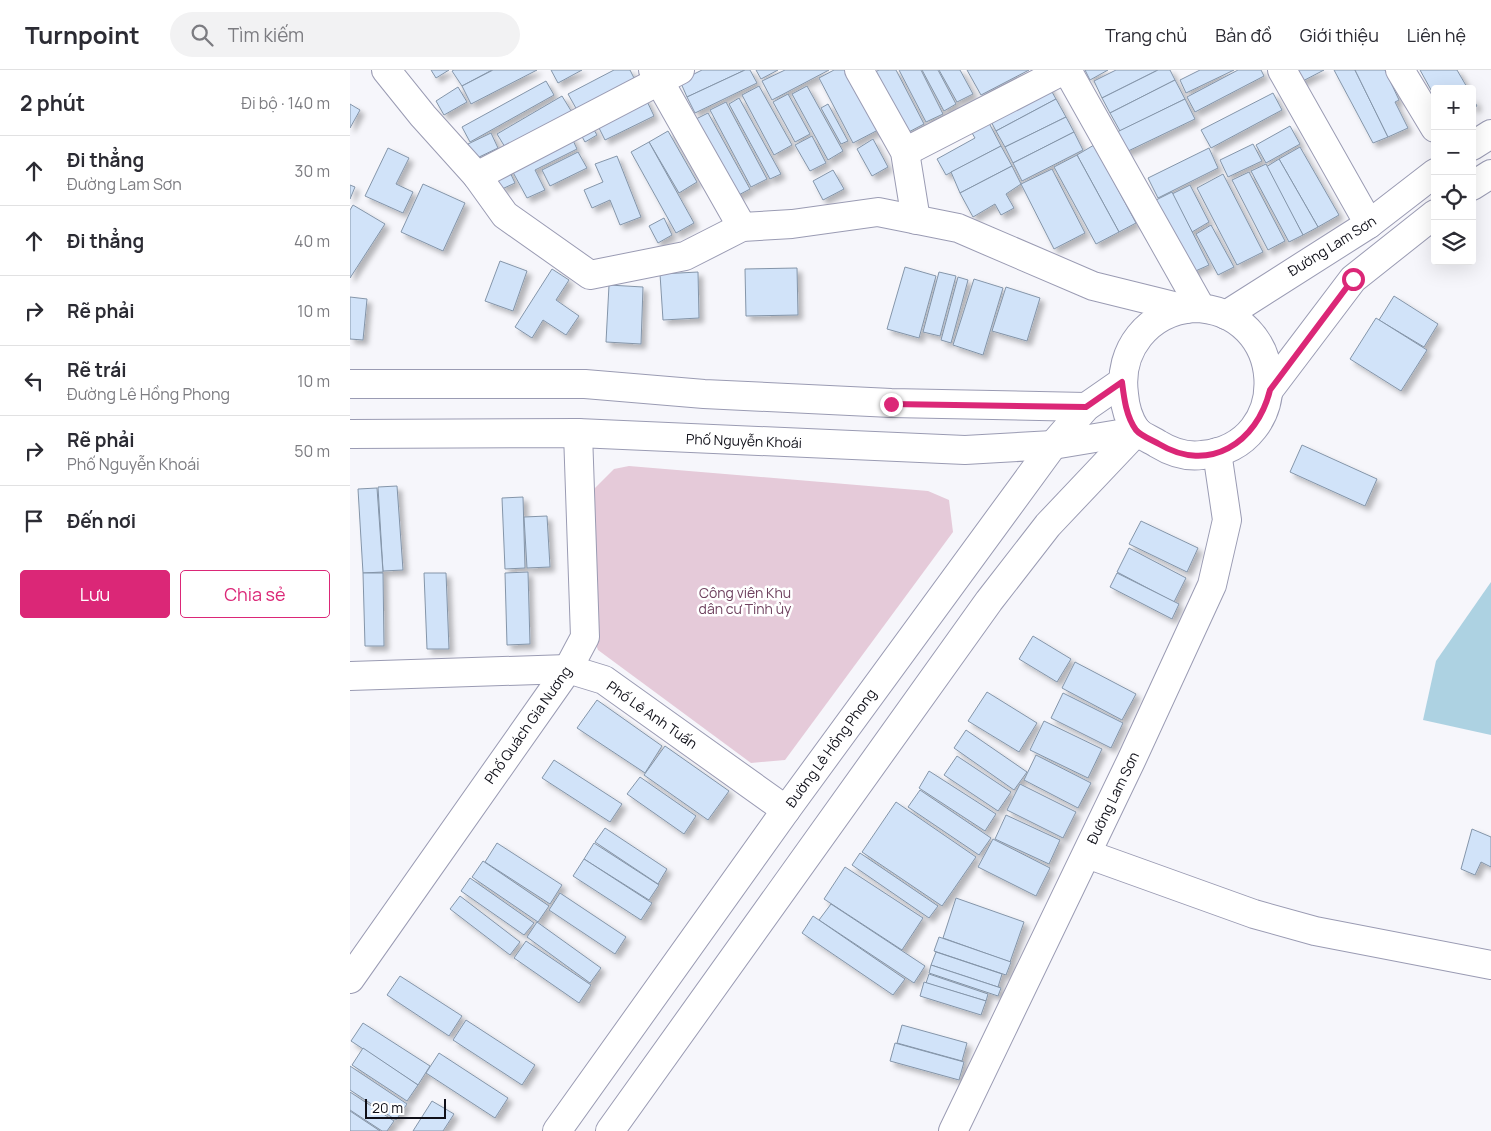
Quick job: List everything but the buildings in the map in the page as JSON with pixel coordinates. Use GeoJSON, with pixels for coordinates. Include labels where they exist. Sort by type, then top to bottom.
{"type":"FeatureCollection","features":[{"type":"Feature","properties":{"kind":"street"},"geometry":{"type":"LineString","coordinates":[[386,70],[422,116],[477,176],[505,215],[590,276],[685,256],[742,227],[792,224],[878,212],[958,228],[1093,286],[1204,311],[1242,324],[1255,338],[1264,354],[1269,372],[1270,390]]}},
{"type":"Feature","properties":{"kind":"street"},"geometry":{"type":"LineString","coordinates":[[859,70],[905,152],[916,220]]}},
{"type":"Feature","properties":{"kind":"street"},"geometry":{"type":"LineString","coordinates":[[905,152],[1065,70],[1204,311]]}},
{"type":"Feature","properties":{"kind":"street"},"geometry":{"type":"LineString","coordinates":[[1282,70],[1369,224]]}},
{"type":"Feature","properties":{"kind":"street"},"geometry":{"type":"LineString","coordinates":[[1400,70],[1431,121]]}},
{"type":"Feature","properties":{"kind":"street"},"geometry":{"type":"LineString","coordinates":[[477,176],[664,74],[742,227]]}},
{"type":"Feature","properties":{"kind":"street"},"geometry":{"type":"LineString","coordinates":[[1476,143],[1491,134]]}},
{"type":"Feature","properties":{"kind":"street"},"geometry":{"type":"LineString","coordinates":[[1476,183],[1491,174]]}},
{"type":"Feature","properties":{"kind":"street","name":"Đường Lam Sơn"},"geometry":{"type":"LineString","coordinates":[[1204,311],[1369,224],[1432,175]]}},
{"type":"Feature","properties":{"kind":"street"},"geometry":{"type":"LineString","coordinates":[[1204,311],[1166,314],[1143,331],[1134,342],[1125,361],[1122,382],[1128,416],[1137,431],[1168,449],[1184,454],[1201,455],[1218,452],[1233,446],[1247,436],[1262,414],[1270,390],[1353,279],[1431,217]]}},
{"type":"Feature","properties":{"kind":"street","name":"Đường Lê Hồng Phong"},"geometry":{"type":"LineString","coordinates":[[557,1131],[786,810],[1053,445],[1086,407],[1122,382]]}},
{"type":"Feature","properties":{"kind":"street"},"geometry":{"type":"LineString","coordinates":[[350,384],[585,384],[704,394],[891,404],[1086,407]]}},
{"type":"Feature","properties":{"kind":"street"},"geometry":{"type":"LineString","coordinates":[[610,1131],[989,601],[1048,525],[1137,431]]}},
{"type":"Feature","properties":{"kind":"street","name":"Phố Nguyễn Khoái"},"geometry":{"type":"LineString","coordinates":[[350,434],[578,433],[965,450],[1053,445],[1137,431]]}},
{"type":"Feature","properties":{"kind":"street","name":"Phố Quách Gia Nương"},"geometry":{"type":"LineString","coordinates":[[350,979],[568,669],[584,637],[578,433]]}},
{"type":"Feature","properties":{"kind":"street","name":"Đường Lam Sơn"},"geometry":{"type":"LineString","coordinates":[[953,1131],[1087,854],[1212,585],[1227,520],[1218,452]]}},
{"type":"Feature","properties":{"kind":"street","name":"Phố Lê Anh Tuấn"},"geometry":{"type":"LineString","coordinates":[[350,676],[568,669],[604,680],[786,810]]}},
{"type":"Feature","properties":{"kind":"street"},"geometry":{"type":"LineString","coordinates":[[1087,854],[1254,914],[1298,926],[1491,965]]}},
{"type":"Feature","properties":{"kind":"green space","name":"Công viên Khu dân cư Tỉnh ủy"},"geometry":{"type":"Polygon","coordinates":[[[629,466],[928,491],[949,500],[953,532],[785,760],[751,763],[598,650],[595,642],[591,492],[614,469],[629,466]]]}},
{"type":"Feature","properties":{"kind":"water"},"geometry":{"type":"Polygon","coordinates":[[[1491,582],[1491,735],[1423,720],[1436,661],[1491,582]]]}},
{"type":"Feature","properties":{"kind":"route"},"geometry":{"type":"LineString","coordinates":[[891,404],[1086,407],[1122,382],[1128,416],[1137,431],[1168,449],[1184,454],[1201,455],[1218,452],[1233,446],[1247,436],[1258,422],[1266,407],[1270,390],[1353,279]]}}]}
